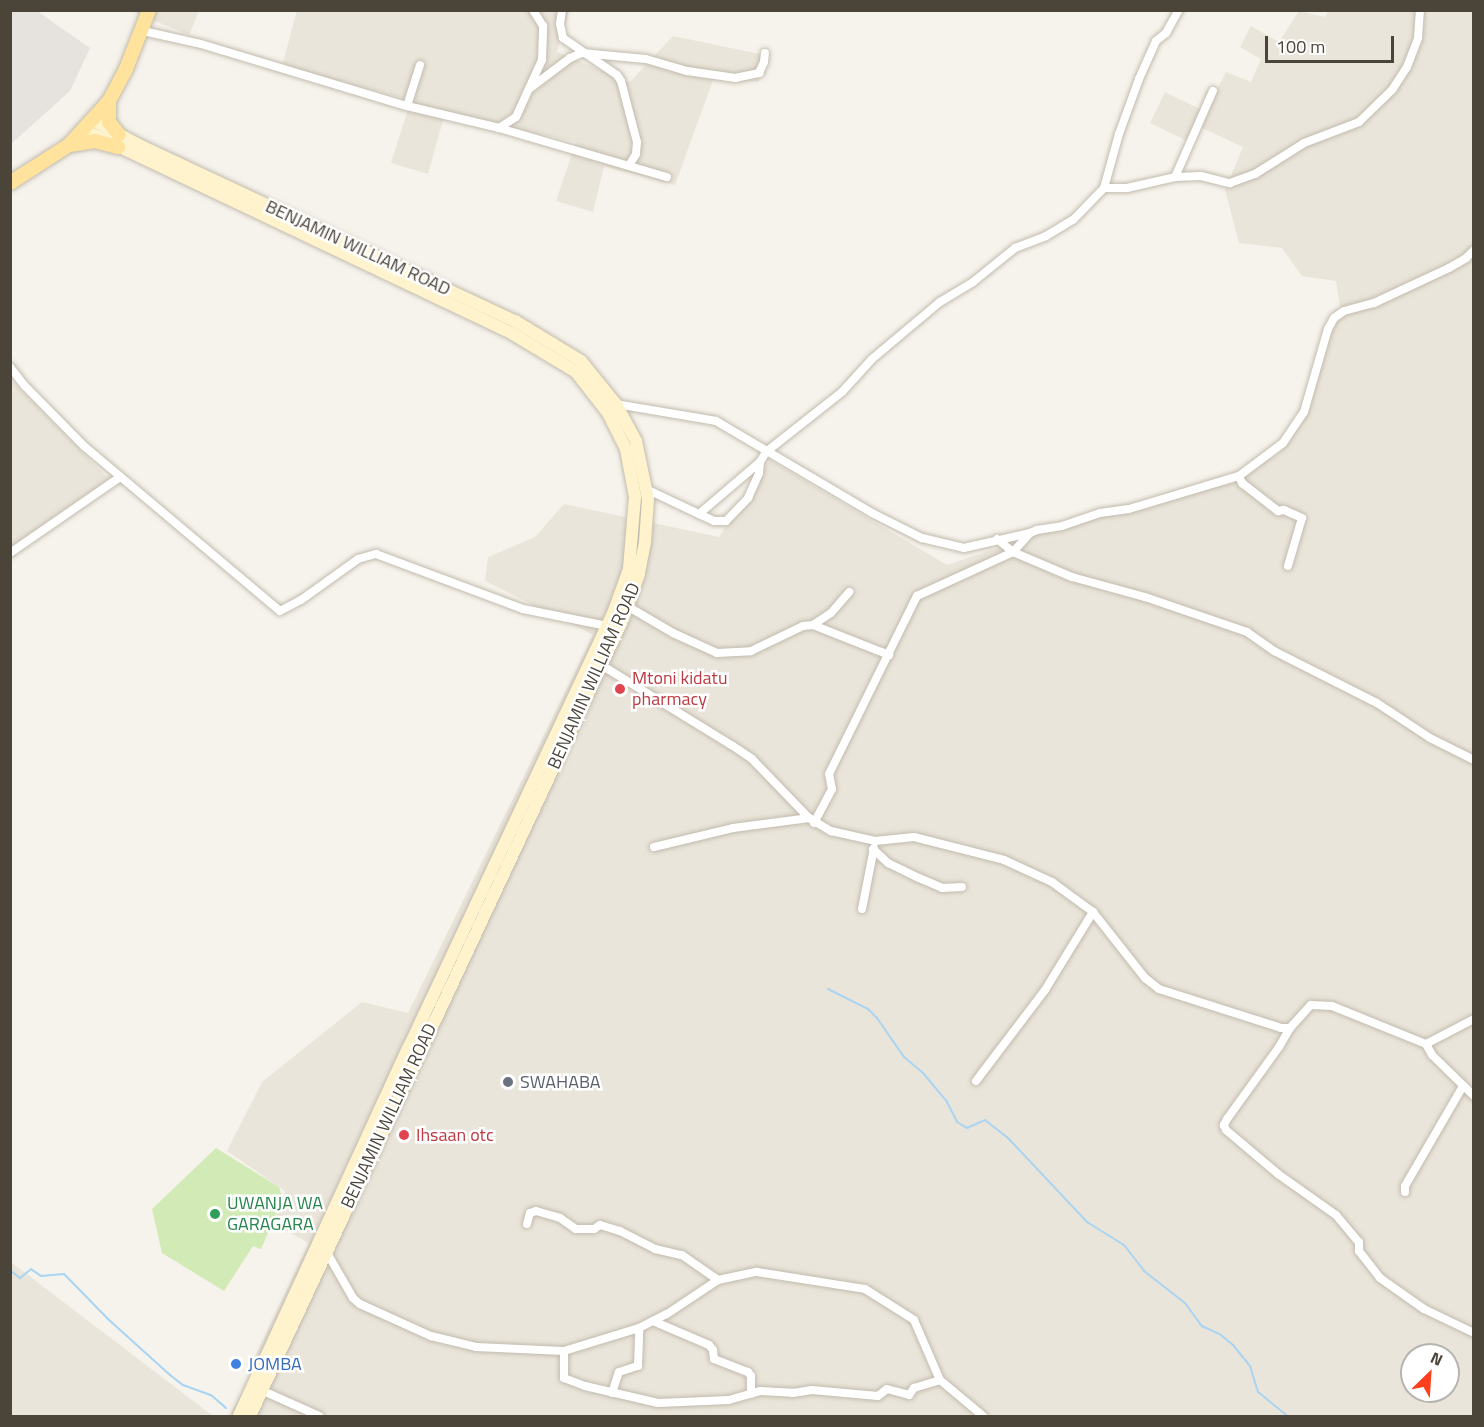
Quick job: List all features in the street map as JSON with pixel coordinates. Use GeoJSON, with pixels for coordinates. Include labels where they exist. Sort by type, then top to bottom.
{"type":"FeatureCollection","features":[{"type":"Feature","properties":{"kind":"main road"},"geometry":{"type":"LineString","coordinates":[[10,183],[69,145],[109,101],[142,31],[149,10]]}},
{"type":"Feature","properties":{"kind":"main road"},"geometry":{"type":"LineString","coordinates":[[69,145],[95,141],[118,141],[109,122],[109,101]]}},
{"type":"Feature","properties":{"kind":"main road","name":"BENJAMIN WILLIAM ROAD"},"geometry":{"type":"LineString","coordinates":[[88,125],[513,334],[576,372],[608,413],[626,449],[640,489],[629,569],[596,662],[250,1416]]}},
{"type":"Feature","properties":{"kind":"main road","name":"BENJAMIN WILLIAM ROAD"},"geometry":{"type":"LineString","coordinates":[[118,141],[515,321],[581,361],[616,404],[636,441],[645,542],[639,574],[627,606],[596,662],[408,1048],[239,1416]]}},
{"type":"Feature","properties":{"kind":"street"},"geometry":{"type":"LineString","coordinates":[[499,128],[516,117],[542,60],[543,26],[533,10]]}},
{"type":"Feature","properties":{"kind":"street"},"geometry":{"type":"LineString","coordinates":[[562,10],[560,32],[563,38],[617,75],[621,81],[638,142],[636,154],[630,164]]}},
{"type":"Feature","properties":{"kind":"street"},"geometry":{"type":"LineString","coordinates":[[699,514],[760,462],[766,452],[842,392],[872,359],[940,302],[973,282],[1015,248],[1059,230],[1073,220],[1104,188],[1119,134],[1139,79],[1156,41],[1166,33],[1179,10]]}},
{"type":"Feature","properties":{"kind":"street"},"geometry":{"type":"LineString","coordinates":[[1104,188],[1127,188],[1175,177],[1201,176],[1230,183],[1243,180],[1304,143],[1359,122],[1392,90],[1407,68],[1418,38],[1420,10]]}},
{"type":"Feature","properties":{"kind":"street"},"geometry":{"type":"LineString","coordinates":[[142,31],[201,44],[407,106],[499,128],[630,164],[667,177]]}},
{"type":"Feature","properties":{"kind":"street"},"geometry":{"type":"LineString","coordinates":[[529,89],[570,58],[582,53],[646,59],[687,70],[735,78],[759,73],[765,53]]}},
{"type":"Feature","properties":{"kind":"street"},"geometry":{"type":"LineString","coordinates":[[407,106],[420,65]]}},
{"type":"Feature","properties":{"kind":"street"},"geometry":{"type":"LineString","coordinates":[[1175,177],[1213,91]]}},
{"type":"Feature","properties":{"kind":"street"},"geometry":{"type":"LineString","coordinates":[[616,404],[709,418],[872,513],[922,538],[964,548],[1062,526],[1100,513],[1129,509],[1239,476],[1283,443],[1304,412],[1328,329],[1334,318],[1344,310],[1374,303],[1449,268],[1466,258],[1473,250]]}},
{"type":"Feature","properties":{"kind":"street"},"geometry":{"type":"LineString","coordinates":[[10,367],[64,428],[280,611],[291,607],[358,559],[376,554],[523,609],[607,626]]}},
{"type":"Feature","properties":{"kind":"street"},"geometry":{"type":"LineString","coordinates":[[640,489],[714,521],[726,521],[748,498],[759,473],[760,462]]}},
{"type":"Feature","properties":{"kind":"street"},"geometry":{"type":"LineString","coordinates":[[1239,476],[1242,483],[1278,511],[1286,511],[1302,518],[1288,566]]}},
{"type":"Feature","properties":{"kind":"street"},"geometry":{"type":"LineString","coordinates":[[10,553],[120,477]]}},
{"type":"Feature","properties":{"kind":"street"},"geometry":{"type":"LineString","coordinates":[[811,820],[832,789],[828,777],[833,765],[917,596],[1017,549],[1030,532]]}},
{"type":"Feature","properties":{"kind":"street"},"geometry":{"type":"LineString","coordinates":[[1011,536],[1017,549]]}},
{"type":"Feature","properties":{"kind":"street"},"geometry":{"type":"LineString","coordinates":[[997,539],[1072,577],[1145,597],[1248,632],[1274,651],[1377,704],[1430,738],[1473,760]]}},
{"type":"Feature","properties":{"kind":"street"},"geometry":{"type":"LineString","coordinates":[[627,606],[673,633],[717,653],[751,651],[804,626],[813,625],[831,613],[849,592]]}},
{"type":"Feature","properties":{"kind":"street"},"geometry":{"type":"LineString","coordinates":[[813,625],[889,655]]}},
{"type":"Feature","properties":{"kind":"street"},"geometry":{"type":"LineString","coordinates":[[596,662],[752,759],[811,820],[831,831],[874,845],[914,837],[1004,860],[1052,882],[1093,912],[1146,978],[1159,989],[1272,1026],[1290,1028]]}},
{"type":"Feature","properties":{"kind":"street"},"geometry":{"type":"LineString","coordinates":[[654,847],[733,828],[811,820]]}},
{"type":"Feature","properties":{"kind":"street"},"geometry":{"type":"LineString","coordinates":[[874,845],[888,863],[919,878],[942,888],[962,887]]}},
{"type":"Feature","properties":{"kind":"street"},"geometry":{"type":"LineString","coordinates":[[862,909],[874,845]]}},
{"type":"Feature","properties":{"kind":"street"},"geometry":{"type":"LineString","coordinates":[[976,1081],[1045,990],[1093,912]]}},
{"type":"Feature","properties":{"kind":"street"},"geometry":{"type":"LineString","coordinates":[[1473,1096],[1432,1055],[1426,1044],[1332,1006],[1319,1004],[1311,1005],[1290,1028],[1224,1125],[1226,1130],[1278,1174],[1336,1215],[1359,1242],[1359,1251],[1380,1278],[1424,1310],[1473,1333]]}},
{"type":"Feature","properties":{"kind":"street"},"geometry":{"type":"LineString","coordinates":[[1426,1044],[1473,1019]]}},
{"type":"Feature","properties":{"kind":"street"},"geometry":{"type":"LineString","coordinates":[[1405,1191],[1405,1186],[1463,1086]]}},
{"type":"Feature","properties":{"kind":"street"},"geometry":{"type":"LineString","coordinates":[[527,1224],[530,1213],[536,1211],[560,1218],[576,1228],[594,1229],[600,1225],[620,1231],[655,1249],[682,1255],[718,1280]]}},
{"type":"Feature","properties":{"kind":"street"},"geometry":{"type":"LineString","coordinates":[[326,1251],[356,1301],[392,1320],[431,1336],[476,1347],[564,1351],[639,1328],[718,1280],[757,1272],[865,1289],[915,1320],[940,1380],[979,1415]]}},
{"type":"Feature","properties":{"kind":"street"},"geometry":{"type":"LineString","coordinates":[[653,1321],[709,1345],[713,1350],[714,1359],[748,1372],[751,1376],[751,1394]]}},
{"type":"Feature","properties":{"kind":"street"},"geometry":{"type":"LineString","coordinates":[[612,1392],[619,1372],[638,1366],[639,1328]]}},
{"type":"Feature","properties":{"kind":"street"},"geometry":{"type":"LineString","coordinates":[[564,1351],[564,1378],[658,1403],[729,1401],[760,1391],[793,1393],[812,1390],[878,1396],[887,1389],[909,1395],[914,1388],[940,1380]]}},
{"type":"Feature","properties":{"kind":"street"},"geometry":{"type":"LineString","coordinates":[[261,1390],[319,1416]]}},
{"type":"Feature","properties":{"kind":"shaded area"},"geometry":{"type":"Polygon","coordinates":[[[11,10],[37,11],[90,48],[70,91],[11,144],[11,10]]]}},
{"type":"Feature","properties":{"kind":"shaded area"},"geometry":{"type":"Polygon","coordinates":[[[297,10],[569,11],[557,52],[630,82],[673,36],[760,54],[759,82],[713,80],[675,185],[604,166],[593,212],[556,201],[576,142],[445,113],[428,174],[391,163],[411,100],[282,66],[297,10]]]}},
{"type":"Feature","properties":{"kind":"shaded area"},"geometry":{"type":"Polygon","coordinates":[[[1329,10],[1473,11],[1473,1416],[229,1416],[251,1377],[251,1365],[309,1243],[274,1224],[285,1191],[227,1151],[262,1082],[362,1002],[408,1013],[593,635],[485,581],[488,557],[535,537],[564,504],[719,537],[770,460],[947,565],[1035,535],[1181,496],[1276,456],[1288,444],[1327,341],[1341,312],[1336,281],[1302,276],[1282,248],[1239,243],[1225,190],[1243,147],[1202,128],[1185,140],[1150,123],[1165,92],[1206,112],[1226,72],[1251,82],[1261,59],[1240,47],[1251,26],[1279,42],[1299,11],[1325,17],[1329,10]]]}},
{"type":"Feature","properties":{"kind":"shaded area"},"geometry":{"type":"Polygon","coordinates":[[[131,11],[199,11],[189,35],[131,11]]]}},
{"type":"Feature","properties":{"kind":"shaded area"},"geometry":{"type":"Polygon","coordinates":[[[10,379],[109,479],[11,547],[10,547],[10,379]]]}},
{"type":"Feature","properties":{"kind":"shaded area"},"geometry":{"type":"Polygon","coordinates":[[[11,1262],[213,1416],[11,1416],[11,1262]]]}},
{"type":"Feature","properties":{"kind":"green space","name":"UWANJA WA GARAGARA"},"geometry":{"type":"Polygon","coordinates":[[[216,1148],[279,1187],[283,1200],[261,1249],[253,1246],[224,1291],[162,1253],[152,1209],[216,1148]]]}},
{"type":"Feature","properties":{"kind":"waterway"},"geometry":{"type":"LineString","coordinates":[[828,989],[868,1009],[877,1018],[904,1057],[923,1073],[947,1102],[957,1122],[967,1128],[985,1120],[1007,1137],[1087,1222],[1124,1245],[1144,1271],[1185,1303],[1202,1326],[1221,1335],[1233,1345],[1250,1366],[1258,1392],[1288,1416]]}},
{"type":"Feature","properties":{"kind":"waterway"},"geometry":{"type":"LineString","coordinates":[[10,1270],[20,1278],[31,1269],[41,1276],[64,1274],[108,1319],[170,1375],[183,1385],[211,1395],[226,1408]]}},
{"type":"Feature","properties":{"kind":"place","name":"Mtoni kidatu pharmacy"},"geometry":{"type":"Point","coordinates":[620,689]}},
{"type":"Feature","properties":{"kind":"place","name":"SWAHABA"},"geometry":{"type":"Point","coordinates":[508,1082]}},
{"type":"Feature","properties":{"kind":"place","name":"Ihsaan otc"},"geometry":{"type":"Point","coordinates":[404,1135]}},
{"type":"Feature","properties":{"kind":"place","name":"UWANJA WA GARAGARA"},"geometry":{"type":"Point","coordinates":[215,1214]}},
{"type":"Feature","properties":{"kind":"place","name":"JOMBA"},"geometry":{"type":"Point","coordinates":[236,1364]}}]}
